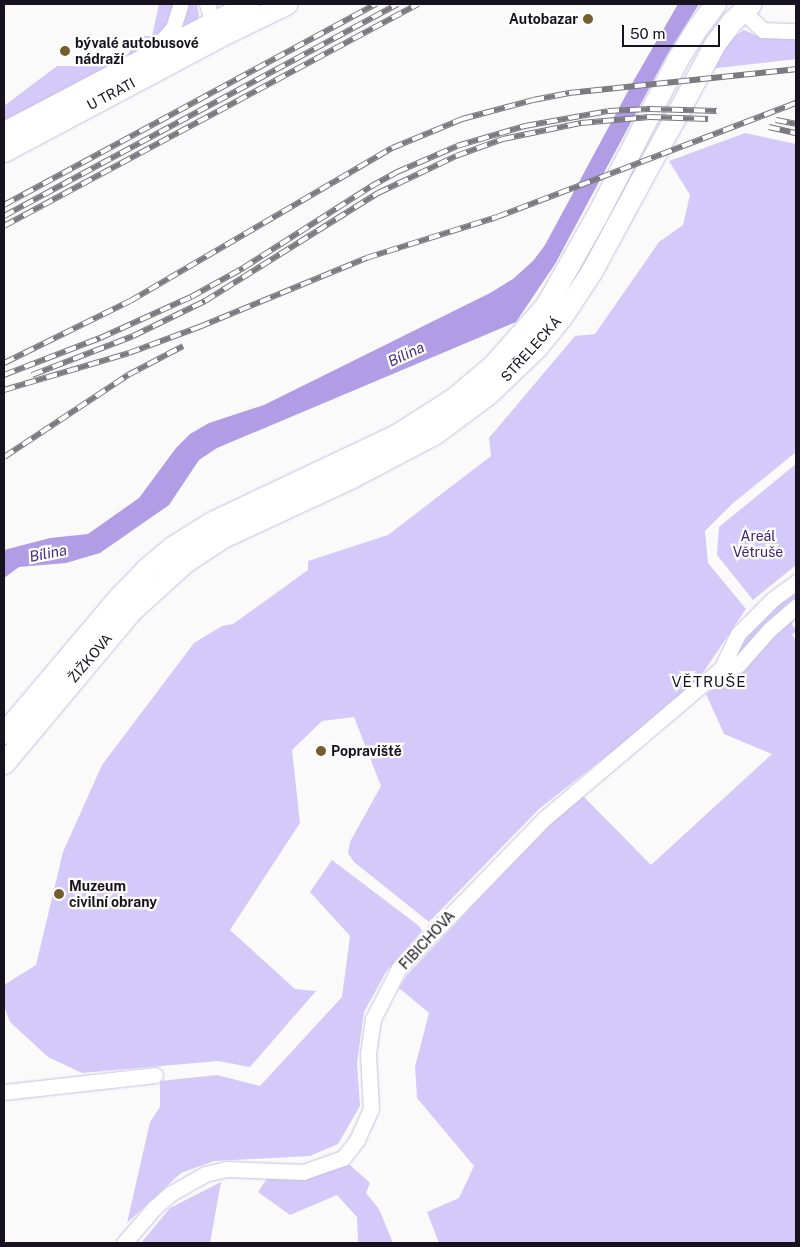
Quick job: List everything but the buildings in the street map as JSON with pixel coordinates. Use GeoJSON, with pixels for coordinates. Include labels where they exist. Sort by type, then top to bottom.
{"type":"FeatureCollection","features":[{"type":"Feature","properties":{"kind":"main road","name":"U TRATI"},"geometry":{"type":"LineString","coordinates":[[4,132],[212,21],[248,4]]}},
{"type":"Feature","properties":{"kind":"main road","name":"U TRATI"},"geometry":{"type":"LineString","coordinates":[[4,151],[212,21],[286,4]]}},
{"type":"Feature","properties":{"kind":"main road","name":"STŘELECKÁ"},"geometry":{"type":"LineString","coordinates":[[179,554],[212,522],[396,435],[454,398],[493,365],[521,336],[546,305],[596,217],[677,60],[715,4]]}},
{"type":"Feature","properties":{"kind":"main road","name":"STŘELECKÁ"},"geometry":{"type":"LineString","coordinates":[[179,554],[223,537],[352,477],[434,434],[462,415],[507,378],[537,347],[562,316],[591,272],[714,45],[746,7]]}},
{"type":"Feature","properties":{"kind":"main road","name":"ŽIŽKOVA"},"geometry":{"type":"LineString","coordinates":[[4,733],[119,596],[146,569],[179,554]]}},
{"type":"Feature","properties":{"kind":"main road","name":"ŽIŽKOVA"},"geometry":{"type":"LineString","coordinates":[[4,762],[179,554]]}},
{"type":"Feature","properties":{"kind":"street","name":"U TRATI"},"geometry":{"type":"LineString","coordinates":[[148,55],[173,28],[181,4]]}},
{"type":"Feature","properties":{"kind":"street"},"geometry":{"type":"LineString","coordinates":[[746,7],[763,30],[796,30]]}},
{"type":"Feature","properties":{"kind":"street","name":"FIBICHOVA"},"geometry":{"type":"LineString","coordinates":[[124,1243],[154,1208],[170,1194],[205,1174],[227,1170],[303,1172],[343,1158],[358,1140],[371,1109],[368,1054],[372,1018],[399,968],[545,818],[721,668],[738,634],[773,599],[796,582]]}},
{"type":"Feature","properties":{"kind":"street","name":"FIBICHOVA"},"geometry":{"type":"LineString","coordinates":[[721,668],[738,666],[770,629],[796,606]]}},
{"type":"Feature","properties":{"kind":"street"},"geometry":{"type":"LineString","coordinates":[[4,1092],[154,1075]]}},
{"type":"Feature","properties":{"kind":"green space"},"geometry":{"type":"Polygon","coordinates":[[[159,4],[175,4],[168,28],[158,39],[127,58],[132,45],[142,36],[152,36],[159,4]]]}},
{"type":"Feature","properties":{"kind":"green space"},"geometry":{"type":"Polygon","coordinates":[[[188,4],[197,4],[199,15],[198,19],[185,26],[183,23],[188,4]]]}},
{"type":"Feature","properties":{"kind":"green space"},"geometry":{"type":"Polygon","coordinates":[[[744,30],[762,38],[796,36],[796,59],[709,69],[732,38],[744,30]]]}},
{"type":"Feature","properties":{"kind":"green space"},"geometry":{"type":"Polygon","coordinates":[[[106,62],[109,67],[4,123],[4,106],[57,66],[86,66],[106,62]]]}},
{"type":"Feature","properties":{"kind":"green space"},"geometry":{"type":"Polygon","coordinates":[[[745,133],[796,144],[796,452],[732,504],[705,531],[708,563],[746,609],[692,689],[539,809],[429,922],[354,862],[348,853],[350,842],[381,786],[354,717],[322,721],[292,750],[300,823],[230,930],[295,989],[316,991],[250,1067],[218,1061],[82,1073],[48,1057],[10,1022],[4,1006],[4,985],[36,965],[63,852],[102,765],[194,643],[222,626],[233,624],[308,570],[308,561],[388,535],[491,456],[489,438],[575,336],[595,334],[659,242],[683,225],[690,195],[669,161],[745,133]]]}},
{"type":"Feature","properties":{"kind":"green space","name":"Areál Větruše"},"geometry":{"type":"Polygon","coordinates":[[[796,464],[796,565],[753,600],[717,555],[719,527],[796,464]]]}},
{"type":"Feature","properties":{"kind":"green space"},"geometry":{"type":"Polygon","coordinates":[[[796,589],[796,602],[734,660],[733,656],[749,628],[796,589]]]}},
{"type":"Feature","properties":{"kind":"green space"},"geometry":{"type":"Polygon","coordinates":[[[796,616],[792,624],[796,631],[792,635],[796,640],[796,1243],[439,1243],[427,1212],[459,1198],[474,1166],[417,1098],[415,1067],[429,1013],[399,988],[407,975],[551,823],[583,796],[651,865],[772,754],[724,734],[706,694],[740,670],[796,616]]]}},
{"type":"Feature","properties":{"kind":"green space"},"geometry":{"type":"Polygon","coordinates":[[[332,860],[419,926],[422,931],[386,972],[364,1012],[357,1063],[360,1106],[338,1144],[310,1156],[214,1161],[181,1173],[127,1223],[150,1122],[160,1107],[160,1081],[217,1075],[260,1086],[342,997],[350,936],[310,892],[332,860]]]}},
{"type":"Feature","properties":{"kind":"green space"},"geometry":{"type":"Polygon","coordinates":[[[350,1165],[370,1183],[366,1193],[379,1209],[393,1243],[358,1243],[357,1217],[337,1195],[290,1215],[258,1192],[268,1177],[350,1165]]]}},
{"type":"Feature","properties":{"kind":"green space"},"geometry":{"type":"Polygon","coordinates":[[[221,1182],[210,1243],[141,1243],[170,1208],[221,1182]]]}},
{"type":"Feature","properties":{"kind":"water","name":"Bílina"},"geometry":{"type":"Polygon","coordinates":[[[678,4],[699,4],[667,55],[555,264],[516,322],[217,448],[199,460],[169,505],[100,553],[66,563],[19,567],[4,578],[4,550],[50,538],[88,534],[139,498],[176,448],[190,434],[209,423],[264,405],[490,293],[513,279],[533,261],[545,245],[634,80],[678,4]]]}},
{"type":"Feature","properties":{"kind":"railway"},"geometry":{"type":"LineString","coordinates":[[4,205],[376,4]]}},
{"type":"Feature","properties":{"kind":"railway"},"geometry":{"type":"LineString","coordinates":[[4,216],[397,4]]}},
{"type":"Feature","properties":{"kind":"railway"},"geometry":{"type":"LineString","coordinates":[[4,226],[418,4]]}},
{"type":"Feature","properties":{"kind":"railway"},"geometry":{"type":"LineString","coordinates":[[4,363],[130,301],[392,148],[462,119],[533,100],[569,93],[796,69]]}},
{"type":"Feature","properties":{"kind":"railway"},"geometry":{"type":"LineString","coordinates":[[4,390],[129,353],[199,327],[366,258],[497,217],[796,103]]}},
{"type":"Feature","properties":{"kind":"railway"},"geometry":{"type":"LineString","coordinates":[[4,375],[100,338],[191,297],[243,268],[370,187],[397,172],[457,146],[525,126],[608,111],[650,109],[717,111]]}},
{"type":"Feature","properties":{"kind":"railway"},"geometry":{"type":"LineString","coordinates":[[32,375],[133,336],[205,301],[378,193],[456,156],[503,139],[581,123],[650,117],[708,119]]}},
{"type":"Feature","properties":{"kind":"railway"},"geometry":{"type":"LineString","coordinates":[[776,120],[796,124]]}},
{"type":"Feature","properties":{"kind":"railway"},"geometry":{"type":"LineString","coordinates":[[769,127],[796,133]]}},
{"type":"Feature","properties":{"kind":"railway"},"geometry":{"type":"LineString","coordinates":[[4,457],[128,375],[183,346]]}},
{"type":"Feature","properties":{"kind":"place","name":"Autobazar"},"geometry":{"type":"Point","coordinates":[588,19]}},
{"type":"Feature","properties":{"kind":"place","name":"bývalé autobusové nádraží"},"geometry":{"type":"Point","coordinates":[65,51]}},
{"type":"Feature","properties":{"kind":"place","name":"Popraviště"},"geometry":{"type":"Point","coordinates":[321,751]}},
{"type":"Feature","properties":{"kind":"place","name":"Muzeum civilní obrany"},"geometry":{"type":"Point","coordinates":[59,894]}},
{"type":"Feature","properties":{"kind":"district","name":"VĚTRUŠE"},"geometry":{"type":"Point","coordinates":[709,682]}}]}
